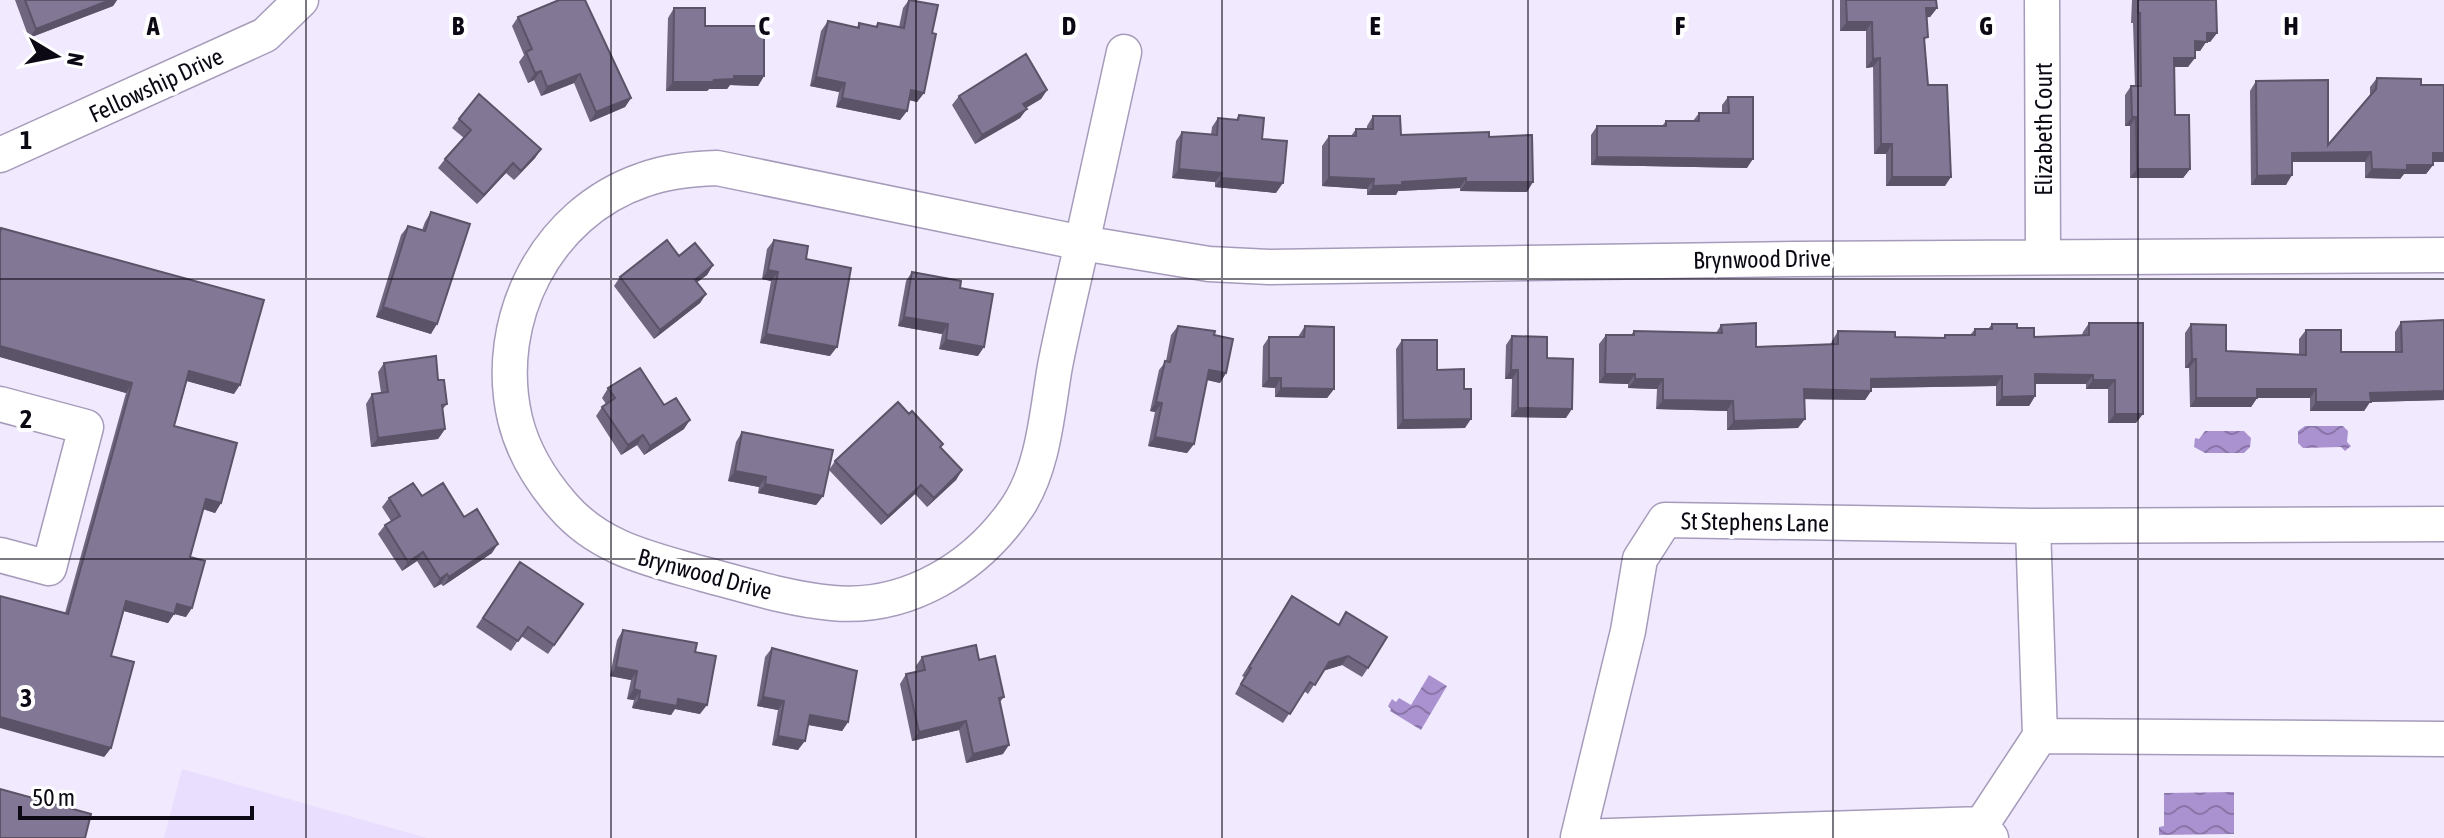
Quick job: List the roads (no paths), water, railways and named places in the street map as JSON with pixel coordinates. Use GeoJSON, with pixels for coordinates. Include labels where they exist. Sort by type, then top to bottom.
{"type":"FeatureCollection","features":[{"type":"Feature","properties":{"kind":"street","name":"Fellowship Drive"},"geometry":{"type":"LineString","coordinates":[[0,155],[265,35],[301,0]]}},
{"type":"Feature","properties":{"kind":"street","name":"Elizabeth Court"},"geometry":{"type":"LineString","coordinates":[[2042,0],[2043,257]]}},
{"type":"Feature","properties":{"kind":"street","name":"Brynwood Drive"},"geometry":{"type":"LineString","coordinates":[[1124,52],[1082,243],[1037,464],[1020,502],[996,536],[971,560],[942,579],[904,595],[869,602],[835,604],[812,600],[628,553],[592,532],[566,509],[544,482],[526,452],[515,419],[509,378],[511,343],[520,303],[538,265],[578,218],[612,194],[643,180],[683,170],[717,168],[1082,243],[1209,264],[1269,267],[2444,255]]}},
{"type":"Feature","properties":{"kind":"street"},"geometry":{"type":"LineString","coordinates":[[0,404],[86,427],[49,568],[0,555]]}},
{"type":"Feature","properties":{"kind":"street","name":"St Stephens Lane"},"geometry":{"type":"LineString","coordinates":[[2040,736],[1986,831],[1578,837],[1628,631],[1640,559],[1665,520],[2033,526],[2444,524]]}},
{"type":"Feature","properties":{"kind":"street"},"geometry":{"type":"LineString","coordinates":[[2033,526],[2040,736],[2444,739]]}},
{"type":"Feature","properties":{"kind":"water"},"geometry":{"type":"Polygon","coordinates":[[[2305,426],[2343,426],[2348,431],[2347,442],[2351,446],[2345,451],[2341,447],[2303,448],[2298,443],[2298,431],[2305,426]]]}},
{"type":"Feature","properties":{"kind":"water"},"geometry":{"type":"Polygon","coordinates":[[[2205,431],[2244,431],[2251,438],[2250,447],[2244,453],[2205,453],[2194,447],[2195,438],[2199,439],[2205,431]]]}},
{"type":"Feature","properties":{"kind":"water"},"geometry":{"type":"Polygon","coordinates":[[[1429,675],[1447,686],[1421,730],[1390,711],[1388,706],[1392,699],[1396,702],[1399,698],[1411,705],[1429,675]]]}},
{"type":"Feature","properties":{"kind":"water"},"geometry":{"type":"Polygon","coordinates":[[[2234,792],[2234,834],[2159,835],[2159,827],[2164,826],[2164,793],[2234,792]]]}}]}
